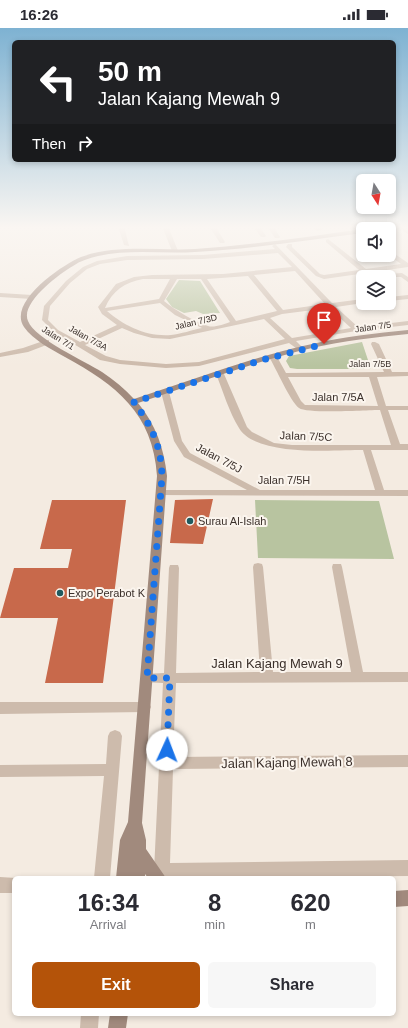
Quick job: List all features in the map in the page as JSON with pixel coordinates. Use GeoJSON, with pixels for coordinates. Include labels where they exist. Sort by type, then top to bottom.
{"type":"FeatureCollection","features":[{"type":"Feature","properties":{"kind":"street","name":"Jalan 7/1"},"geometry":{"type":"LineString","coordinates":[[59,273],[32,297],[25,307],[23,313],[24,319],[30,330],[46,342],[102,375],[134,402],[151,428],[159,448],[162,469],[135,823]]}},
{"type":"Feature","properties":{"kind":"street","name":"Jalan 7/3A"},"geometry":{"type":"LineString","coordinates":[[79,273],[68,282],[47,306],[45,320],[56,331],[103,358],[120,362],[166,366],[199,364],[290,340],[356,329],[408,323]]}},
{"type":"Feature","properties":{"kind":"street"},"geometry":{"type":"LineString","coordinates":[[161,301],[102,310],[101,307],[114,289],[125,281],[137,278],[202,277],[262,273]]}},
{"type":"Feature","properties":{"kind":"street"},"geometry":{"type":"LineString","coordinates":[[298,273],[356,329]]}},
{"type":"Feature","properties":{"kind":"street"},"geometry":{"type":"LineString","coordinates":[[318,273],[322,276],[356,275]]}},
{"type":"Feature","properties":{"kind":"street"},"geometry":{"type":"LineString","coordinates":[[250,274],[281,312]]}},
{"type":"Feature","properties":{"kind":"street"},"geometry":{"type":"LineString","coordinates":[[396,275],[402,275],[408,280]]}},
{"type":"Feature","properties":{"kind":"street"},"geometry":{"type":"LineString","coordinates":[[309,283],[356,276]]}},
{"type":"Feature","properties":{"kind":"street"},"geometry":{"type":"LineString","coordinates":[[202,277],[234,323]]}},
{"type":"Feature","properties":{"kind":"street"},"geometry":{"type":"LineString","coordinates":[[161,301],[174,278]]}},
{"type":"Feature","properties":{"kind":"street"},"geometry":{"type":"LineString","coordinates":[[0,295],[32,297]]}},
{"type":"Feature","properties":{"kind":"street"},"geometry":{"type":"LineString","coordinates":[[396,298],[408,297]]}},
{"type":"Feature","properties":{"kind":"street"},"geometry":{"type":"LineString","coordinates":[[161,301],[166,307],[174,312],[209,329]]}},
{"type":"Feature","properties":{"kind":"street","name":"Jalan 7/3D"},"geometry":{"type":"LineString","coordinates":[[102,310],[122,325],[143,334],[165,337],[178,336],[281,312],[329,304],[356,302]]}},
{"type":"Feature","properties":{"kind":"street"},"geometry":{"type":"LineString","coordinates":[[264,317],[300,349]]}},
{"type":"Feature","properties":{"kind":"street"},"geometry":{"type":"LineString","coordinates":[[80,344],[122,325]]}},
{"type":"Feature","properties":{"kind":"street","name":"Jalan 7/5"},"geometry":{"type":"LineString","coordinates":[[134,402],[164,392],[222,377],[274,357],[300,349],[371,336],[408,332]]}},
{"type":"Feature","properties":{"kind":"street"},"geometry":{"type":"LineString","coordinates":[[0,355],[25,350],[46,342]]}},
{"type":"Feature","properties":{"kind":"street"},"geometry":{"type":"LineString","coordinates":[[375,344],[389,374]]}},
{"type":"Feature","properties":{"kind":"street","name":"Jalan 7/5A"},"geometry":{"type":"LineString","coordinates":[[274,357],[298,402],[303,407],[408,408]]}},
{"type":"Feature","properties":{"kind":"street"},"geometry":{"type":"LineString","coordinates":[[372,374],[396,447]]}},
{"type":"Feature","properties":{"kind":"street","name":"Jalan 7/5B"},"geometry":{"type":"LineString","coordinates":[[284,375],[408,374]]}},
{"type":"Feature","properties":{"kind":"street","name":"Jalan 7/5C"},"geometry":{"type":"LineString","coordinates":[[222,377],[243,428],[249,434],[272,445],[292,448],[408,447]]}},
{"type":"Feature","properties":{"kind":"street","name":"Jalan 7/5J"},"geometry":{"type":"LineString","coordinates":[[164,392],[178,441],[187,455],[257,492]]}},
{"type":"Feature","properties":{"kind":"street"},"geometry":{"type":"LineString","coordinates":[[366,447],[380,492]]}},
{"type":"Feature","properties":{"kind":"street","name":"Jalan 7/5H"},"geometry":{"type":"LineString","coordinates":[[161,493],[408,493]]}},
{"type":"Feature","properties":{"kind":"street"},"geometry":{"type":"LineString","coordinates":[[258,567],[267,678]]}},
{"type":"Feature","properties":{"kind":"street"},"geometry":{"type":"LineString","coordinates":[[337,567],[358,678]]}},
{"type":"Feature","properties":{"kind":"street"},"geometry":{"type":"LineString","coordinates":[[160,874],[174,568]]}},
{"type":"Feature","properties":{"kind":"street","name":"Jalan Kajang Mewah 9"},"geometry":{"type":"LineString","coordinates":[[147,678],[408,677]]}},
{"type":"Feature","properties":{"kind":"street"},"geometry":{"type":"LineString","coordinates":[[0,708],[145,707]]}},
{"type":"Feature","properties":{"kind":"street"},"geometry":{"type":"LineString","coordinates":[[102,876],[115,736]]}},
{"type":"Feature","properties":{"kind":"street","name":"Jalan Kajang Mewah 8"},"geometry":{"type":"LineString","coordinates":[[166,763],[408,761]]}},
{"type":"Feature","properties":{"kind":"street"},"geometry":{"type":"LineString","coordinates":[[0,771],[112,770]]}},
{"type":"Feature","properties":{"kind":"street"},"geometry":{"type":"LineString","coordinates":[[135,823],[139,840],[137,876]]}},
{"type":"Feature","properties":{"kind":"street"},"geometry":{"type":"LineString","coordinates":[[124,876],[127,840],[135,823]]}},
{"type":"Feature","properties":{"kind":"street"},"geometry":{"type":"LineString","coordinates":[[139,851],[145,862],[160,874],[408,868]]}},
{"type":"Feature","properties":{"kind":"street"},"geometry":{"type":"LineString","coordinates":[[0,885],[12,885]]}},
{"type":"Feature","properties":{"kind":"street"},"geometry":{"type":"LineString","coordinates":[[396,899],[408,898]]}},
{"type":"Feature","properties":{"kind":"street"},"geometry":{"type":"LineString","coordinates":[[89,1028],[90,1016]]}},
{"type":"Feature","properties":{"kind":"green space"},"geometry":{"type":"Polygon","coordinates":[[[179,280],[200,281],[220,313],[203,314],[196,311],[184,313],[172,307],[166,299],[179,280]]]}},
{"type":"Feature","properties":{"kind":"green space"},"geometry":{"type":"Polygon","coordinates":[[[362,342],[371,369],[297,369],[290,368],[286,361],[289,356],[362,342]]]}},
{"type":"Feature","properties":{"kind":"green space"},"geometry":{"type":"Polygon","coordinates":[[[255,500],[379,501],[394,559],[258,558],[255,500]]]}},
{"type":"Feature","properties":{"kind":"building","name":"Surau Al-Islah"},"geometry":{"type":"Polygon","coordinates":[[[213,499],[203,544],[170,543],[175,500],[213,499]]]}},
{"type":"Feature","properties":{"kind":"building","name":"Expo Perabot K"},"geometry":{"type":"Polygon","coordinates":[[[52,500],[126,500],[103,683],[45,683],[58,618],[0,618],[14,568],[68,568],[72,549],[40,549],[52,500]]]}},
{"type":"Feature","properties":{"kind":"place","name":"Surau Al-Islah"},"geometry":{"type":"Point","coordinates":[190,521]}},
{"type":"Feature","properties":{"kind":"place","name":"Expo Perabot K"},"geometry":{"type":"Point","coordinates":[60,593]}},
{"type":"Feature","properties":{"kind":"route"},"geometry":{"type":"LineString","coordinates":[[167,750],[170,678],[147,678],[162,462],[159,448],[151,428],[134,402],[262,360],[324,344]]}}]}
